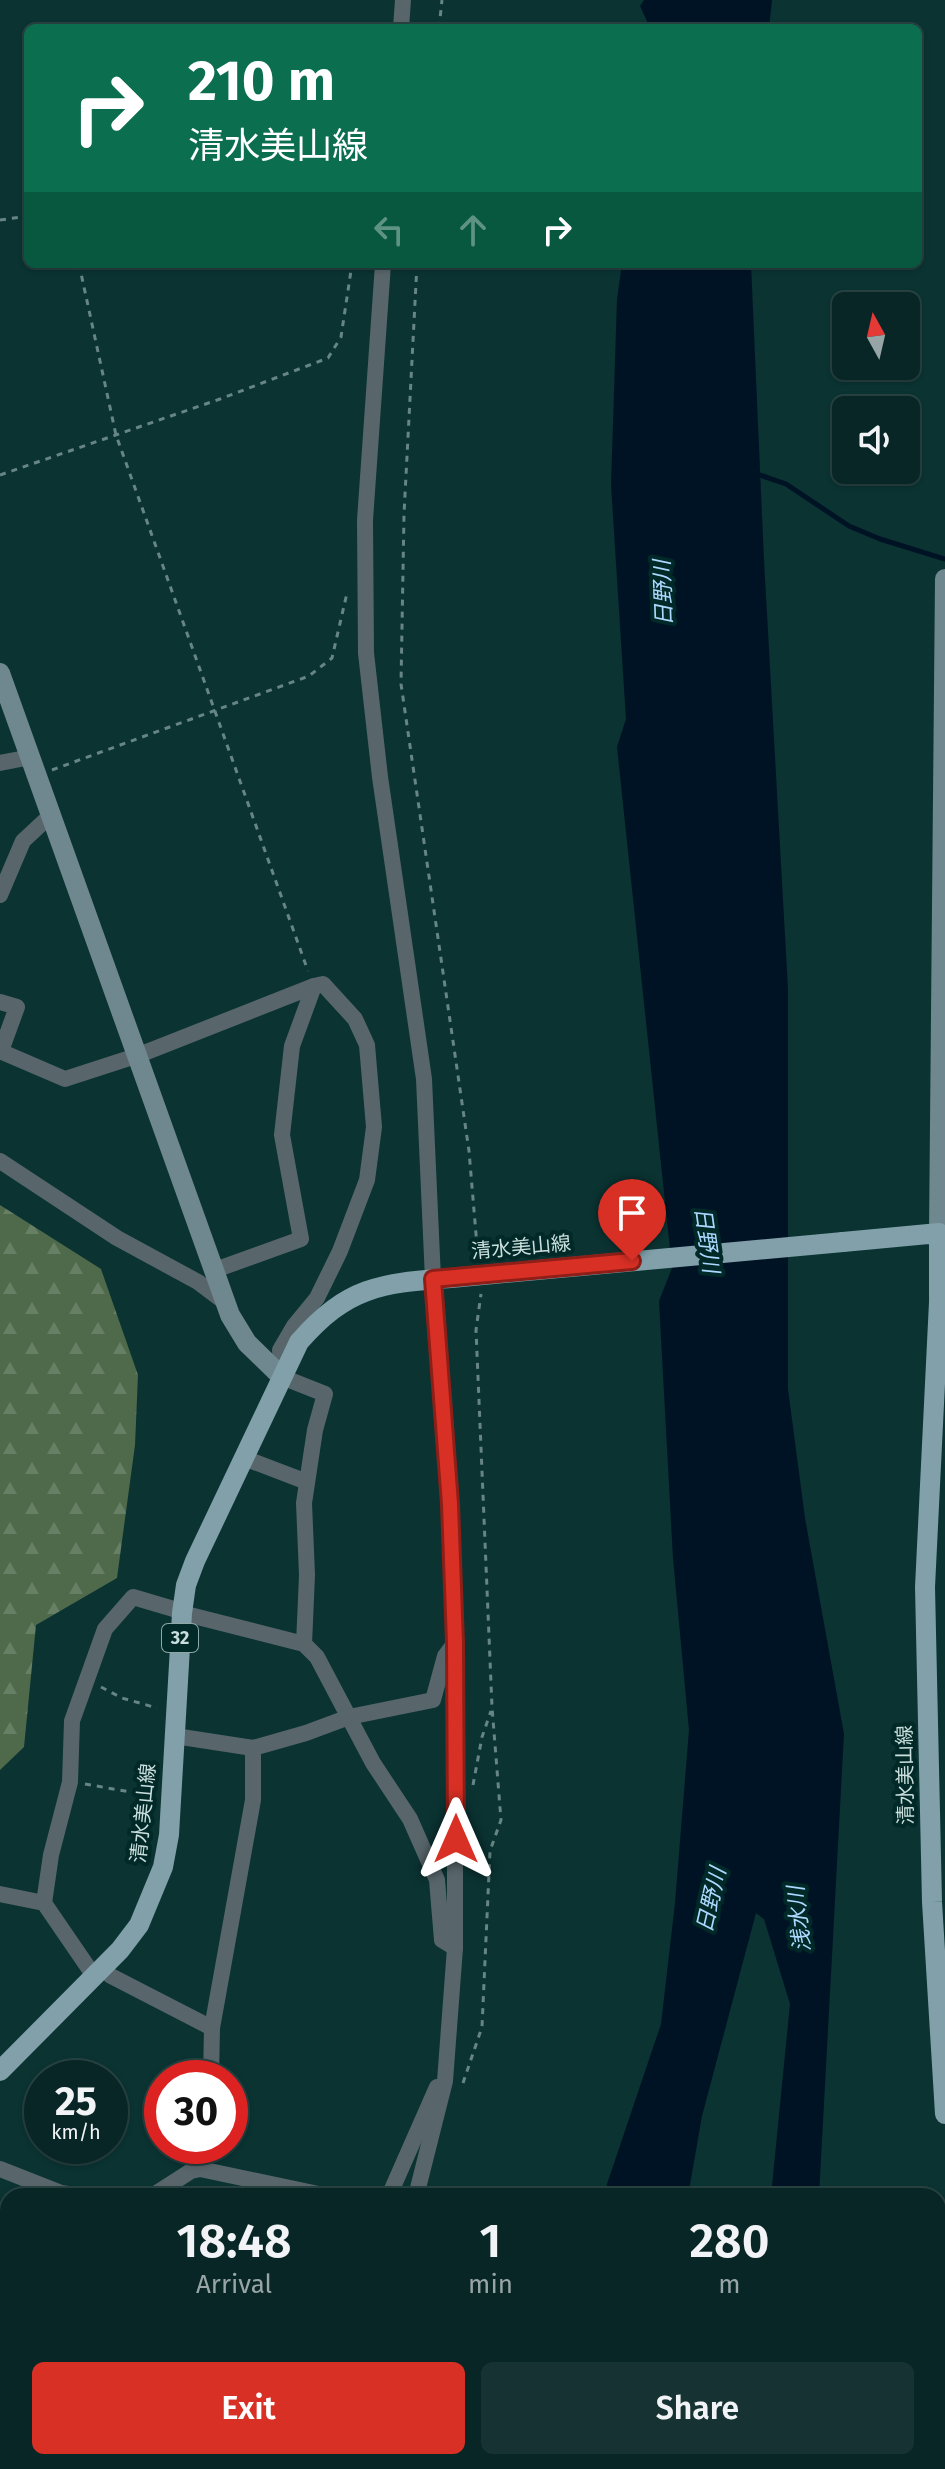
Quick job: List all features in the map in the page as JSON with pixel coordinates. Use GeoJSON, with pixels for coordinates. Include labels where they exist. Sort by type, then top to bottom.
{"type":"FeatureCollection","features":[{"type":"Feature","properties":{"kind":"main road","name":"清水美山線"},"geometry":{"type":"LineString","coordinates":[[0,2071],[98,1972],[139,1925],[163,1867],[169,1835],[179,1612],[186,1585],[299,1342],[321,1317],[351,1296],[383,1284],[939,1233],[939,1302],[925,1587],[932,1902],[945,2114]]}},
{"type":"Feature","properties":{"kind":"street"},"geometry":{"type":"LineString","coordinates":[[401,24],[403,0]]}},
{"type":"Feature","properties":{"kind":"street"},"geometry":{"type":"LineString","coordinates":[[383,268],[365,520],[366,653],[380,777],[424,1079],[442,1278],[455,1643],[455,1948],[445,2081],[418,2188]]}},
{"type":"Feature","properties":{"kind":"street"},"geometry":{"type":"LineString","coordinates":[[939,1233],[945,579]]}},
{"type":"Feature","properties":{"kind":"street"},"geometry":{"type":"LineString","coordinates":[[0,673],[226,1303],[247,1343],[282,1377],[325,1394],[315,1430],[304,1503],[307,1575],[304,1644]]}},
{"type":"Feature","properties":{"kind":"street"},"geometry":{"type":"LineString","coordinates":[[0,763],[34,766]]}},
{"type":"Feature","properties":{"kind":"street"},"geometry":{"type":"LineString","coordinates":[[0,895],[23,841],[52,814]]}},
{"type":"Feature","properties":{"kind":"street"},"geometry":{"type":"LineString","coordinates":[[0,1002],[17,1007],[0,1051],[65,1079],[139,1055],[323,984],[355,1019],[367,1045],[374,1127],[367,1180],[340,1251],[317,1298],[294,1326],[280,1350],[282,1377]]}},
{"type":"Feature","properties":{"kind":"street"},"geometry":{"type":"LineString","coordinates":[[215,1270],[301,1239],[282,1135],[292,1046],[314,986]]}},
{"type":"Feature","properties":{"kind":"street"},"geometry":{"type":"LineString","coordinates":[[0,1161],[117,1238],[198,1282],[226,1303]]}},
{"type":"Feature","properties":{"kind":"street"},"geometry":{"type":"LineString","coordinates":[[244,1458],[307,1482]]}},
{"type":"Feature","properties":{"kind":"street"},"geometry":{"type":"LineString","coordinates":[[44,1903],[51,1855],[70,1782],[72,1721],[105,1629],[133,1597],[304,1644],[317,1657],[373,1763],[410,1819],[437,1880],[442,1940],[455,1948]]}},
{"type":"Feature","properties":{"kind":"street"},"geometry":{"type":"LineString","coordinates":[[175,1736],[253,1748],[349,1717],[433,1700],[445,1656],[455,1643]]}},
{"type":"Feature","properties":{"kind":"street"},"geometry":{"type":"LineString","coordinates":[[211,2060],[212,2028],[253,1800],[253,1748]]}},
{"type":"Feature","properties":{"kind":"street"},"geometry":{"type":"LineString","coordinates":[[0,1894],[44,1903],[98,1972],[212,2028]]}},
{"type":"Feature","properties":{"kind":"street"},"geometry":{"type":"LineString","coordinates":[[392,2188],[435,2089],[445,2081]]}},
{"type":"Feature","properties":{"kind":"street"},"geometry":{"type":"LineString","coordinates":[[200,2169],[201,2164]]}},
{"type":"Feature","properties":{"kind":"street"},"geometry":{"type":"LineString","coordinates":[[0,2169],[46,2188]]}},
{"type":"Feature","properties":{"kind":"street"},"geometry":{"type":"LineString","coordinates":[[164,2188],[191,2171],[200,2169],[290,2188]]}},
{"type":"Feature","properties":{"kind":"path"},"geometry":{"type":"LineString","coordinates":[[439,24],[442,0]]}},
{"type":"Feature","properties":{"kind":"path"},"geometry":{"type":"LineString","coordinates":[[0,220],[24,217]]}},
{"type":"Feature","properties":{"kind":"path"},"geometry":{"type":"LineString","coordinates":[[80,268],[116,435],[314,986]]}},
{"type":"Feature","properties":{"kind":"path"},"geometry":{"type":"LineString","coordinates":[[0,475],[328,358],[341,337],[351,268]]}},
{"type":"Feature","properties":{"kind":"path"},"geometry":{"type":"LineString","coordinates":[[417,268],[404,514],[401,684],[469,1151],[479,1270]]}},
{"type":"Feature","properties":{"kind":"path"},"geometry":{"type":"LineString","coordinates":[[34,766],[214,711],[309,676],[332,658],[348,589]]}},
{"type":"Feature","properties":{"kind":"path"},"geometry":{"type":"LineString","coordinates":[[459,2094],[482,2027],[490,1851],[501,1820],[492,1707],[476,1330],[482,1299],[481,1284]]}},
{"type":"Feature","properties":{"kind":"path"},"geometry":{"type":"LineString","coordinates":[[87,1679],[122,1698],[168,1711]]}},
{"type":"Feature","properties":{"kind":"path"},"geometry":{"type":"LineString","coordinates":[[471,1797],[482,1737],[492,1707]]}},
{"type":"Feature","properties":{"kind":"path"},"geometry":{"type":"LineString","coordinates":[[70,1782],[160,1797]]}},
{"type":"Feature","properties":{"kind":"green space"},"geometry":{"type":"Polygon","coordinates":[[[0,1205],[101,1269],[138,1375],[135,1445],[117,1578],[36,1625],[24,1747],[0,1770],[0,1205]]]}},
{"type":"Feature","properties":{"kind":"water"},"geometry":{"type":"Polygon","coordinates":[[[644,0],[772,0],[769,24],[648,24],[640,6],[644,0]]]}},
{"type":"Feature","properties":{"kind":"water"},"geometry":{"type":"Polygon","coordinates":[[[621,268],[751,268],[788,989],[788,1389],[805,1518],[844,1734],[819,2188],[772,2188],[790,2004],[764,1919],[756,1913],[702,2116],[689,2188],[606,2188],[661,2024],[675,1903],[689,1730],[673,1558],[659,1301],[672,1268],[617,747],[626,719],[611,485],[617,299],[621,268]]]}},
{"type":"Feature","properties":{"kind":"waterway"},"geometry":{"type":"LineString","coordinates":[[754,473],[786,484],[849,526],[945,559]]}},
{"type":"Feature","properties":{"kind":"route"},"geometry":{"type":"LineString","coordinates":[[456,1839],[455,1643],[450,1504],[433,1279],[632,1261]]}},
{"type":"Feature","properties":{"kind":"water label","name":"日野川"},"geometry":{"type":"Point","coordinates":[663,593]}},
{"type":"Feature","properties":{"kind":"water label","name":"日野川"},"geometry":{"type":"Point","coordinates":[707,1240]}},
{"type":"Feature","properties":{"kind":"water label","name":"日野川"},"geometry":{"type":"Point","coordinates":[711,1900]}},
{"type":"Feature","properties":{"kind":"water label","name":"浅水川"},"geometry":{"type":"Point","coordinates":[799,1919]}}]}
